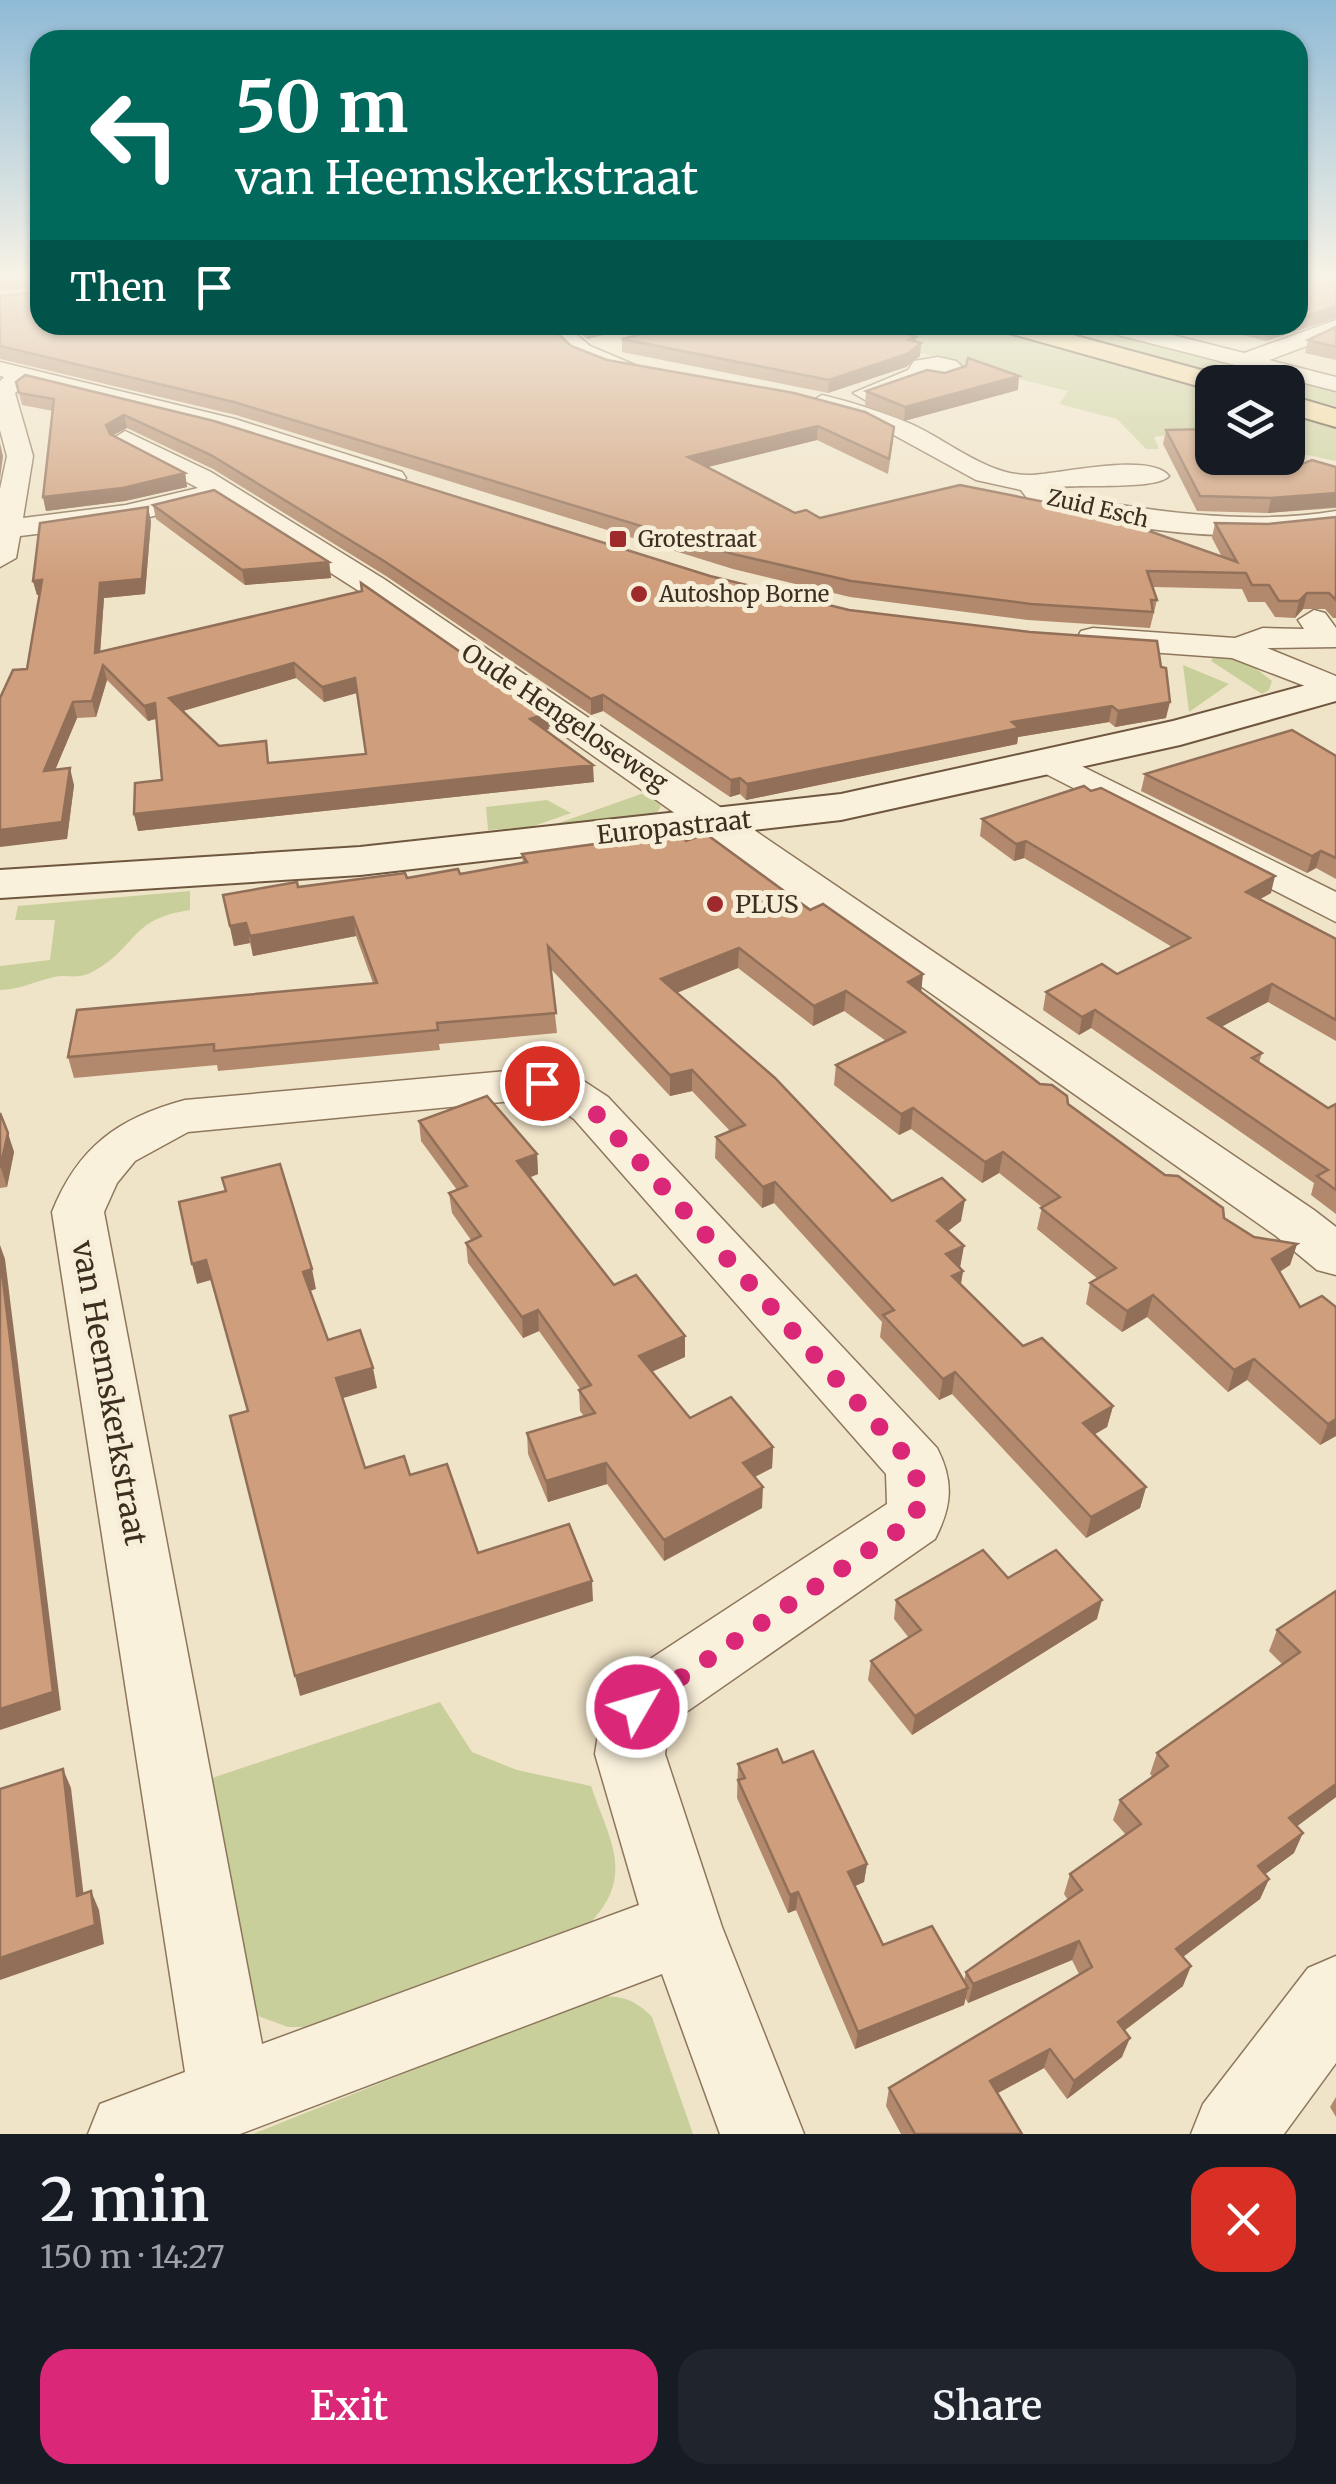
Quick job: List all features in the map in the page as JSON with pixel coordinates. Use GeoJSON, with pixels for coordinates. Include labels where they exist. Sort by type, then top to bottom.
{"type":"FeatureCollection","features":[{"type":"Feature","properties":{"kind":"main road"},"geometry":{"type":"LineString","coordinates":[[1305,404],[1336,410]]}},
{"type":"Feature","properties":{"kind":"main road"},"geometry":{"type":"LineString","coordinates":[[1305,407],[1336,418]]}},
{"type":"Feature","properties":{"kind":"street"},"geometry":{"type":"LineString","coordinates":[[0,561],[20,456],[2,391],[7,380]]}},
{"type":"Feature","properties":{"kind":"street"},"geometry":{"type":"LineString","coordinates":[[42,380],[226,424],[418,486]]}},
{"type":"Feature","properties":{"kind":"street"},"geometry":{"type":"LineString","coordinates":[[832,404],[904,380]]}},
{"type":"Feature","properties":{"kind":"street","name":"Zuid Esch"},"geometry":{"type":"LineString","coordinates":[[797,396],[901,429],[986,474],[1031,484],[1072,475],[1152,467],[1176,517],[1171,523]]}},
{"type":"Feature","properties":{"kind":"street","name":"Oude Hengeloseweg"},"geometry":{"type":"LineString","coordinates":[[124,439],[222,491],[373,586],[1296,1223],[1336,1256]]}},
{"type":"Feature","properties":{"kind":"street","name":"Zuid Esch"},"geometry":{"type":"LineString","coordinates":[[1031,484],[1040,496],[1057,503],[1171,523],[1298,526],[1330,516]]}},
{"type":"Feature","properties":{"kind":"street"},"geometry":{"type":"LineString","coordinates":[[3,530],[121,514],[222,491]]}},
{"type":"Feature","properties":{"kind":"street"},"geometry":{"type":"LineString","coordinates":[[1238,648],[1263,638],[1327,639],[1314,620]]}},
{"type":"Feature","properties":{"kind":"street"},"geometry":{"type":"LineString","coordinates":[[1064,636],[1238,648],[1336,689]]}},
{"type":"Feature","properties":{"kind":"street","name":"Europastraat"},"geometry":{"type":"LineString","coordinates":[[0,884],[360,861],[496,843],[722,824],[894,798],[1280,708],[1336,689]]}},
{"type":"Feature","properties":{"kind":"street"},"geometry":{"type":"LineString","coordinates":[[1050,762],[1336,909]]}},
{"type":"Feature","properties":{"kind":"street","name":"van Heemskerkstraat"},"geometry":{"type":"LineString","coordinates":[[230,2095],[78,1222],[87,1184],[101,1163],[152,1124],[185,1116],[556,1085],[591,1108],[914,1465],[920,1498],[914,1520],[637,1707],[630,1754],[684,1926],[762,2134]]}},
{"type":"Feature","properties":{"kind":"street"},"geometry":{"type":"LineString","coordinates":[[130,2134],[684,1926]]}},
{"type":"Feature","properties":{"kind":"street"},"geometry":{"type":"LineString","coordinates":[[1233,2134],[1336,1996]]}},
{"type":"Feature","properties":{"kind":"green space"},"geometry":{"type":"Polygon","coordinates":[[[1022,380],[1182,380],[1195,383],[1195,433],[1154,437],[1159,449],[1146,449],[1117,419],[1059,404],[1068,391],[1022,380]]]}},
{"type":"Feature","properties":{"kind":"green space"},"geometry":{"type":"Polygon","coordinates":[[[1305,380],[1336,387],[1336,406],[1305,399],[1305,380]]]}},
{"type":"Feature","properties":{"kind":"green space"},"geometry":{"type":"Polygon","coordinates":[[[1305,414],[1336,423],[1336,461],[1305,455],[1305,414]]]}},
{"type":"Feature","properties":{"kind":"green space"},"geometry":{"type":"Polygon","coordinates":[[[1215,653],[1246,661],[1272,681],[1269,690],[1262,694],[1211,661],[1215,653]]]}},
{"type":"Feature","properties":{"kind":"green space"},"geometry":{"type":"Polygon","coordinates":[[[1183,665],[1229,684],[1189,712],[1183,665]]]}},
{"type":"Feature","properties":{"kind":"green space"},"geometry":{"type":"Polygon","coordinates":[[[644,793],[661,806],[655,816],[556,824],[644,793]]]}},
{"type":"Feature","properties":{"kind":"green space"},"geometry":{"type":"Polygon","coordinates":[[[547,800],[571,813],[531,827],[488,830],[486,807],[547,800]]]}},
{"type":"Feature","properties":{"kind":"green space"},"geometry":{"type":"Polygon","coordinates":[[[190,891],[190,910],[155,920],[92,972],[0,990],[0,966],[50,960],[55,920],[15,920],[18,906],[190,891]]]}},
{"type":"Feature","properties":{"kind":"green space"},"geometry":{"type":"Polygon","coordinates":[[[440,1702],[472,1752],[517,1770],[591,1786],[614,1856],[613,1888],[605,1904],[592,1921],[310,2027],[288,2027],[258,2016],[239,1983],[200,1782],[440,1702]]]}},
{"type":"Feature","properties":{"kind":"green space"},"geometry":{"type":"Polygon","coordinates":[[[598,1996],[628,2000],[652,2017],[693,2134],[253,2134],[598,1996]]]}},
{"type":"Feature","properties":{"kind":"building"},"geometry":{"type":"Polygon","coordinates":[[[44,380],[214,421],[710,576],[849,610],[1030,632],[1157,641],[1161,667],[1166,668],[1170,702],[1118,711],[1112,706],[1012,722],[1019,728],[747,784],[740,778],[731,780],[603,695],[591,699],[384,561],[211,455],[124,415],[106,425],[110,434],[185,473],[123,488],[43,497],[54,399],[19,393],[16,382],[44,380]]]}},
{"type":"Feature","properties":{"kind":"building"},"geometry":{"type":"Polygon","coordinates":[[[140,380],[718,380],[794,393],[865,412],[894,427],[889,459],[818,426],[688,457],[795,513],[806,510],[820,518],[960,485],[1095,512],[1237,562],[1215,523],[1268,524],[1336,517],[1336,600],[1329,593],[1307,593],[1299,601],[1279,601],[1269,585],[1252,585],[1246,573],[1147,571],[1157,600],[1151,600],[1153,612],[1031,604],[851,581],[733,554],[234,402],[140,380]]]}},
{"type":"Feature","properties":{"kind":"building"},"geometry":{"type":"Polygon","coordinates":[[[899,380],[1006,380],[905,407],[866,391],[899,380]]]}},
{"type":"Feature","properties":{"kind":"building"},"geometry":{"type":"Polygon","coordinates":[[[1195,429],[1195,475],[1305,475],[1305,463],[1312,460],[1336,467],[1336,493],[1271,498],[1200,496],[1166,430],[1195,429]]]}},
{"type":"Feature","properties":{"kind":"building"},"geometry":{"type":"Polygon","coordinates":[[[214,490],[329,562],[242,570],[153,505],[214,490]]]}},
{"type":"Feature","properties":{"kind":"building"},"geometry":{"type":"Polygon","coordinates":[[[148,507],[142,579],[100,583],[95,653],[362,591],[361,583],[548,713],[530,719],[593,765],[134,814],[135,783],[162,780],[155,703],[144,706],[103,665],[92,701],[73,702],[44,771],[70,768],[62,822],[0,830],[0,698],[13,670],[27,669],[42,580],[33,581],[40,523],[148,507]],[[294,663],[169,698],[219,746],[266,741],[268,763],[366,754],[355,678],[322,687],[294,663]]]}},
{"type":"Feature","properties":{"kind":"building"},"geometry":{"type":"Polygon","coordinates":[[[1292,730],[1336,756],[1336,858],[1321,851],[1312,856],[1145,774],[1292,730]]]}},
{"type":"Feature","properties":{"kind":"building"},"geometry":{"type":"Polygon","coordinates":[[[1084,786],[1091,791],[1101,788],[1275,876],[1246,892],[1336,939],[1336,1020],[1272,984],[1208,1018],[1262,1053],[1252,1058],[1328,1108],[1336,1104],[1336,1190],[1317,1176],[1328,1170],[1095,1010],[1082,1017],[1046,992],[1102,964],[1117,974],[1190,938],[1026,841],[1016,844],[982,819],[1084,786]]]}},
{"type":"Feature","properties":{"kind":"building"},"geometry":{"type":"Polygon","coordinates":[[[683,832],[686,841],[706,834],[810,910],[823,904],[923,974],[908,982],[1040,1084],[1052,1085],[1067,1096],[1068,1104],[1165,1175],[1178,1176],[1223,1208],[1224,1218],[1254,1237],[1297,1244],[1272,1259],[1300,1307],[1322,1296],[1336,1307],[1336,1419],[1328,1424],[1254,1359],[1234,1370],[1153,1295],[1127,1311],[1090,1283],[1116,1268],[1041,1208],[1060,1197],[1003,1152],[985,1162],[913,1108],[901,1114],[836,1065],[905,1032],[846,991],[814,1006],[739,948],[661,979],[775,1078],[892,1201],[942,1178],[965,1200],[937,1221],[964,1246],[946,1254],[963,1271],[952,1276],[1023,1346],[1042,1338],[1113,1406],[1083,1423],[1146,1487],[1091,1517],[955,1372],[943,1379],[883,1315],[894,1310],[775,1182],[763,1187],[716,1137],[745,1125],[692,1070],[670,1075],[548,946],[556,1013],[437,1023],[438,1030],[214,1051],[214,1044],[68,1057],[77,1010],[377,983],[353,917],[250,936],[246,923],[230,926],[223,895],[297,882],[298,887],[405,873],[407,878],[458,869],[460,874],[527,862],[522,854],[683,832]]]}},
{"type":"Feature","properties":{"kind":"building"},"geometry":{"type":"Polygon","coordinates":[[[487,1096],[537,1154],[517,1161],[614,1285],[636,1275],[685,1336],[639,1356],[690,1418],[731,1397],[773,1447],[743,1463],[763,1487],[664,1540],[606,1463],[546,1481],[527,1433],[595,1413],[579,1390],[591,1385],[538,1310],[522,1317],[466,1243],[481,1236],[449,1193],[467,1186],[419,1121],[487,1096]]]}},
{"type":"Feature","properties":{"kind":"building"},"geometry":{"type":"Polygon","coordinates":[[[0,1113],[8,1133],[0,1168],[0,1113]]]}},
{"type":"Feature","properties":{"kind":"building"},"geometry":{"type":"Polygon","coordinates":[[[280,1164],[312,1269],[303,1272],[328,1340],[360,1330],[373,1368],[336,1378],[365,1468],[404,1456],[410,1475],[447,1464],[478,1553],[569,1524],[592,1581],[295,1676],[230,1416],[248,1411],[206,1260],[192,1264],[179,1202],[226,1191],[222,1178],[280,1164]]]}},
{"type":"Feature","properties":{"kind":"building"},"geometry":{"type":"Polygon","coordinates":[[[0,1256],[53,1692],[0,1709],[0,1256]]]}},
{"type":"Feature","properties":{"kind":"building"},"geometry":{"type":"Polygon","coordinates":[[[983,1550],[1008,1578],[1056,1550],[1102,1600],[915,1716],[871,1661],[921,1630],[896,1600],[983,1550]]]}},
{"type":"Feature","properties":{"kind":"building"},"geometry":{"type":"Polygon","coordinates":[[[1336,1591],[1336,1784],[1289,1818],[1303,1833],[1258,1866],[1269,1879],[1176,1949],[1191,1966],[1118,2022],[1130,2038],[1074,2081],[1050,2049],[990,2081],[1022,2134],[915,2134],[889,2088],[1092,1967],[1079,1941],[973,1984],[966,1972],[1082,1890],[1070,1874],[1141,1824],[1120,1800],[1168,1766],[1157,1753],[1300,1652],[1277,1630],[1336,1591]]]}},
{"type":"Feature","properties":{"kind":"building"},"geometry":{"type":"Polygon","coordinates":[[[777,1749],[783,1763],[813,1751],[867,1864],[848,1872],[883,1945],[932,1926],[968,1988],[858,2032],[798,1892],[790,1895],[738,1780],[745,1778],[738,1764],[777,1749]]]}},
{"type":"Feature","properties":{"kind":"building"},"geometry":{"type":"Polygon","coordinates":[[[63,1769],[77,1896],[91,1891],[95,1925],[0,1958],[0,1789],[63,1769]]]}},
{"type":"Feature","properties":{"kind":"place","name":"Grotestraat"},"geometry":{"type":"Point","coordinates":[618,539]}},
{"type":"Feature","properties":{"kind":"place","name":"Autoshop Borne"},"geometry":{"type":"Point","coordinates":[639,594]}},
{"type":"Feature","properties":{"kind":"place","name":"PLUS"},"geometry":{"type":"Point","coordinates":[715,904]}},
{"type":"Feature","properties":{"kind":"route"},"geometry":{"type":"LineString","coordinates":[[542,1083],[556,1085],[591,1108],[914,1465],[920,1498],[914,1520],[678,1675],[637,1707]]}}]}
